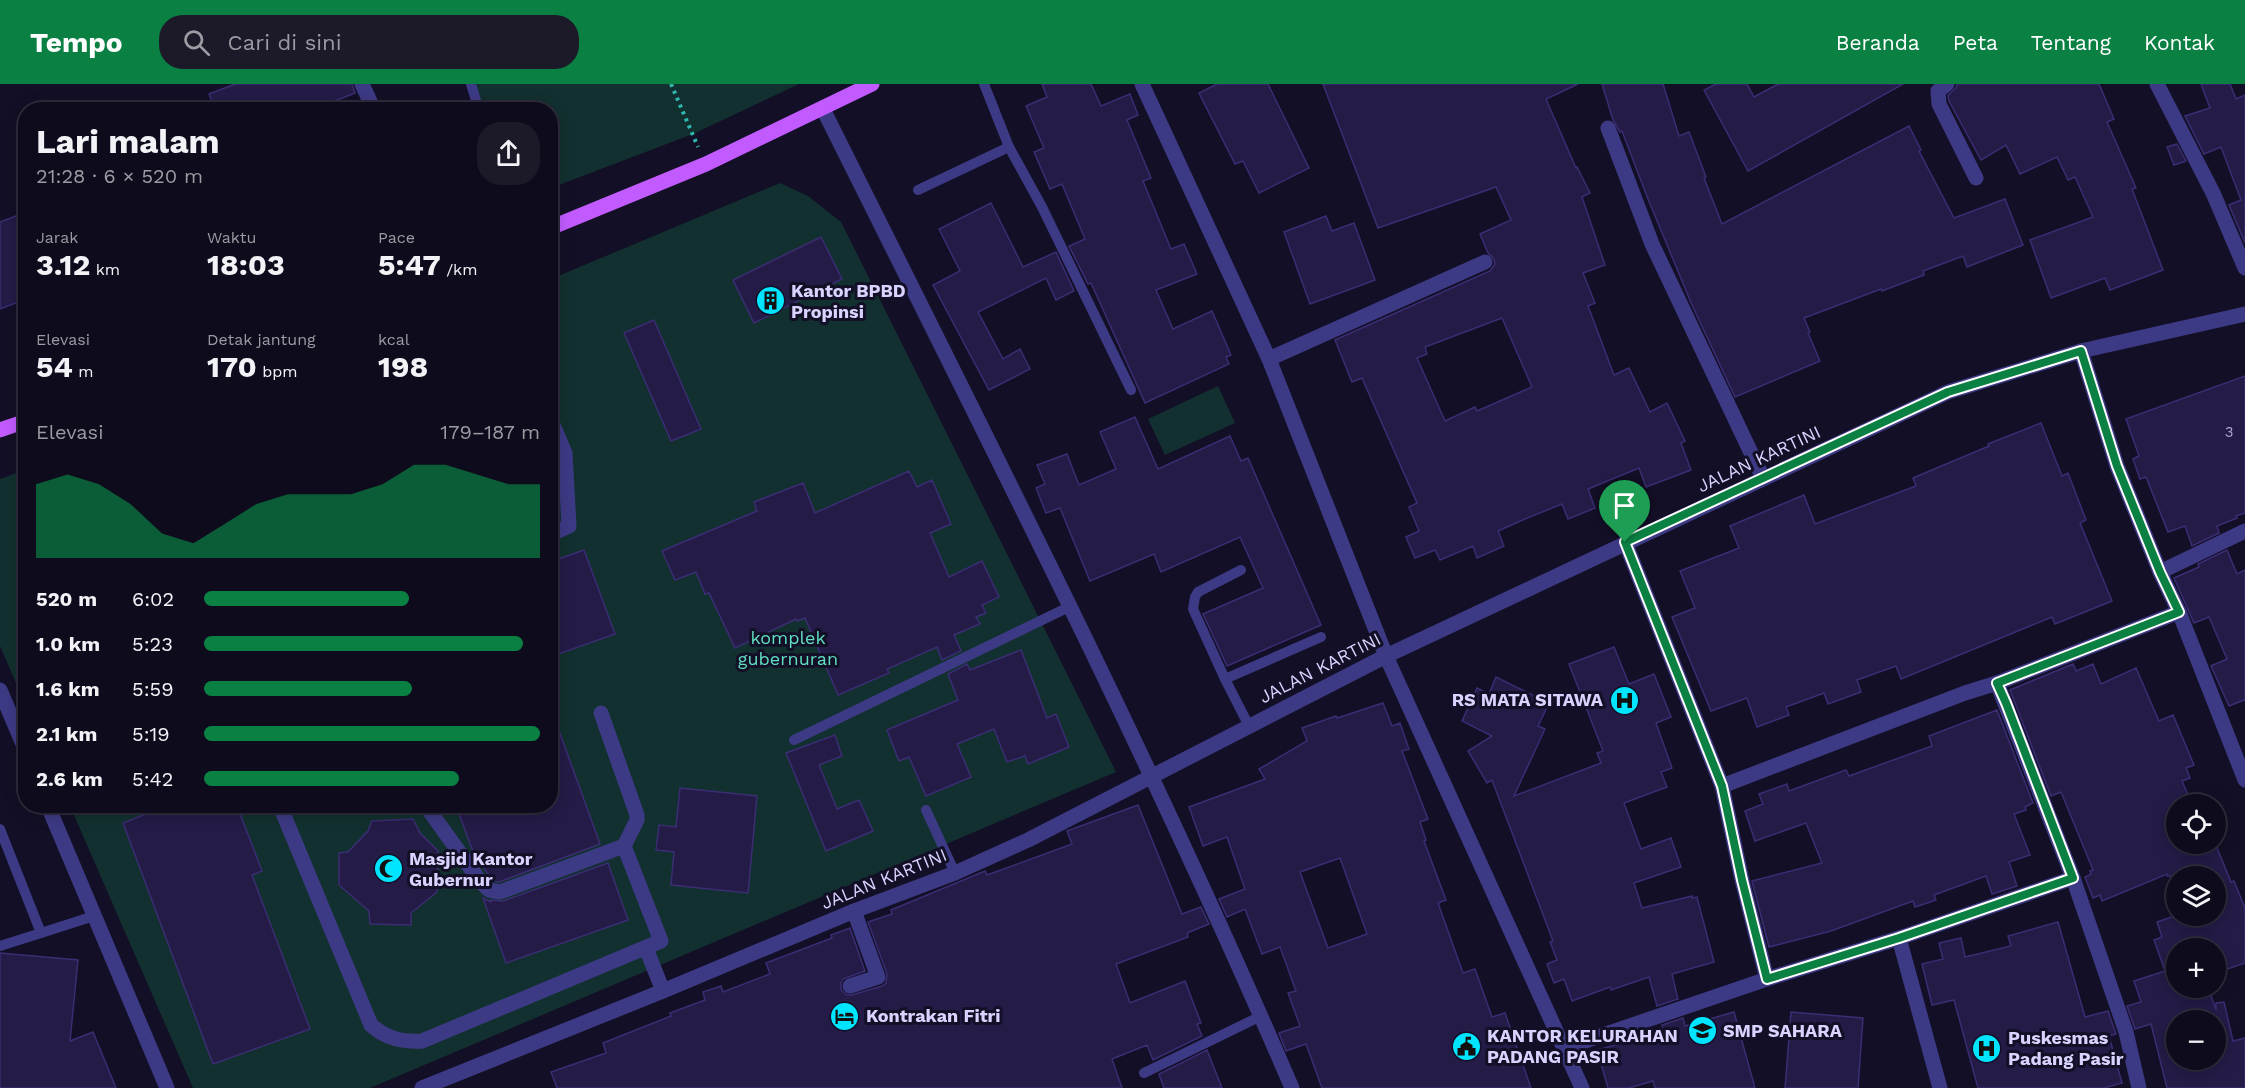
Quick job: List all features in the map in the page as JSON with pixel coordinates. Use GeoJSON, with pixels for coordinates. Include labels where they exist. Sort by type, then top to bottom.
{"type":"FeatureCollection","features":[{"type":"Feature","properties":{"kind":"main road"},"geometry":{"type":"LineString","coordinates":[[558,225],[706,164],[872,84]]}},
{"type":"Feature","properties":{"kind":"main road"},"geometry":{"type":"LineString","coordinates":[[0,430],[18,424]]}},
{"type":"Feature","properties":{"kind":"street"},"geometry":{"type":"LineString","coordinates":[[362,84],[370,102]]}},
{"type":"Feature","properties":{"kind":"street"},"geometry":{"type":"LineString","coordinates":[[1142,84],[1269,359],[1386,656],[1582,1088]]}},
{"type":"Feature","properties":{"kind":"street"},"geometry":{"type":"LineString","coordinates":[[1947,84],[1938,91],[1939,104],[1976,178]]}},
{"type":"Feature","properties":{"kind":"street"},"geometry":{"type":"LineString","coordinates":[[2157,84],[2213,193],[2245,268]]}},
{"type":"Feature","properties":{"kind":"street"},"geometry":{"type":"LineString","coordinates":[[823,108],[1071,606],[1261,1016],[1292,1088]]}},
{"type":"Feature","properties":{"kind":"street"},"geometry":{"type":"LineString","coordinates":[[1608,128],[1652,244],[1763,478]]}},
{"type":"Feature","properties":{"kind":"street"},"geometry":{"type":"LineString","coordinates":[[1269,359],[1485,262]]}},
{"type":"Feature","properties":{"kind":"street","name":"JALAN KARTINI"},"geometry":{"type":"LineString","coordinates":[[422,1088],[854,911],[955,873],[1028,840],[1386,656],[1948,392],[2081,351],[2245,314]]}},
{"type":"Feature","properties":{"kind":"street"},"geometry":{"type":"LineString","coordinates":[[2081,351],[2117,466],[2160,572],[2179,612],[2245,780]]}},
{"type":"Feature","properties":{"kind":"street"},"geometry":{"type":"LineString","coordinates":[[558,438],[564,453],[569,526],[558,531]]}},
{"type":"Feature","properties":{"kind":"street"},"geometry":{"type":"LineString","coordinates":[[2160,572],[2245,531]]}},
{"type":"Feature","properties":{"kind":"street"},"geometry":{"type":"LineString","coordinates":[[1625,542],[1722,786],[1742,880],[1767,979]]}},
{"type":"Feature","properties":{"kind":"street"},"geometry":{"type":"LineString","coordinates":[[1722,786],[2179,612]]}},
{"type":"Feature","properties":{"kind":"street"},"geometry":{"type":"LineString","coordinates":[[1997,683],[2073,878],[2126,1032],[2139,1088]]}},
{"type":"Feature","properties":{"kind":"street"},"geometry":{"type":"LineString","coordinates":[[0,690],[18,732]]}},
{"type":"Feature","properties":{"kind":"street"},"geometry":{"type":"LineString","coordinates":[[431,813],[480,881],[489,890],[500,892],[624,846],[637,820],[637,815],[601,713]]}},
{"type":"Feature","properties":{"kind":"street"},"geometry":{"type":"LineString","coordinates":[[51,813],[167,1088]]}},
{"type":"Feature","properties":{"kind":"street"},"geometry":{"type":"LineString","coordinates":[[283,813],[371,1026],[389,1038],[399,1041],[422,1041],[658,943],[662,938],[624,846]]}},
{"type":"Feature","properties":{"kind":"street"},"geometry":{"type":"LineString","coordinates":[[1565,1048],[2073,878]]}},
{"type":"Feature","properties":{"kind":"street"},"geometry":{"type":"LineString","coordinates":[[850,986],[878,977],[854,911]]}},
{"type":"Feature","properties":{"kind":"street"},"geometry":{"type":"LineString","coordinates":[[1899,938],[1940,1088]]}},
{"type":"Feature","properties":{"kind":"street"},"geometry":{"type":"LineString","coordinates":[[646,948],[663,991]]}},
{"type":"Feature","properties":{"kind":"lane"},"geometry":{"type":"LineString","coordinates":[[471,84],[477,102]]}},
{"type":"Feature","properties":{"kind":"lane"},"geometry":{"type":"LineString","coordinates":[[984,84],[1009,147],[1131,390]]}},
{"type":"Feature","properties":{"kind":"lane"},"geometry":{"type":"LineString","coordinates":[[918,190],[1009,147]]}},
{"type":"Feature","properties":{"kind":"lane"},"geometry":{"type":"LineString","coordinates":[[1240,570],[1202,588],[1194,597],[1193,603],[1195,614],[1249,726]]}},
{"type":"Feature","properties":{"kind":"lane"},"geometry":{"type":"LineString","coordinates":[[794,740],[1071,606]]}},
{"type":"Feature","properties":{"kind":"lane"},"geometry":{"type":"LineString","coordinates":[[1225,679],[1321,637]]}},
{"type":"Feature","properties":{"kind":"lane"},"geometry":{"type":"LineString","coordinates":[[926,810],[955,873]]}},
{"type":"Feature","properties":{"kind":"lane"},"geometry":{"type":"LineString","coordinates":[[0,829],[41,933]]}},
{"type":"Feature","properties":{"kind":"lane"},"geometry":{"type":"LineString","coordinates":[[0,946],[94,916]]}},
{"type":"Feature","properties":{"kind":"lane"},"geometry":{"type":"LineString","coordinates":[[1144,1073],[1261,1016]]}},
{"type":"Feature","properties":{"kind":"path"},"geometry":{"type":"LineString","coordinates":[[671,84],[706,164]]}},
{"type":"Feature","properties":{"kind":"green space"},"geometry":{"type":"Polygon","coordinates":[[[469,84],[799,84],[693,134],[558,185],[558,102],[474,102],[469,84]]]}},
{"type":"Feature","properties":{"kind":"green space","name":"komplek gubernuran"},"geometry":{"type":"Polygon","coordinates":[[[780,183],[808,196],[841,222],[1116,772],[370,1088],[193,1088],[73,813],[558,813],[558,276],[780,183]]]}},
{"type":"Feature","properties":{"kind":"green space"},"geometry":{"type":"Polygon","coordinates":[[[1218,386],[1235,423],[1165,455],[1148,419],[1218,386]]]}},
{"type":"Feature","properties":{"kind":"green space"},"geometry":{"type":"Polygon","coordinates":[[[18,473],[18,688],[0,646],[0,479],[18,473]]]}},
{"type":"Feature","properties":{"kind":"building"},"geometry":{"type":"Polygon","coordinates":[[[235,84],[352,84],[355,93],[332,102],[212,102],[209,94],[235,84]]]}},
{"type":"Feature","properties":{"kind":"building"},"geometry":{"type":"Polygon","coordinates":[[[1042,84],[1091,84],[1101,106],[1130,94],[1138,115],[1127,120],[1151,178],[1143,181],[1171,249],[1184,244],[1197,274],[1156,290],[1173,329],[1212,311],[1231,355],[1226,357],[1229,364],[1145,403],[1091,283],[1088,284],[1069,246],[1085,239],[1062,184],[1050,189],[1034,152],[1044,148],[1026,106],[1047,97],[1042,84]]]}},
{"type":"Feature","properties":{"kind":"building"},"geometry":{"type":"Polygon","coordinates":[[[1217,84],[1268,84],[1309,168],[1259,193],[1243,161],[1235,164],[1199,93],[1217,84]]]}},
{"type":"Feature","properties":{"kind":"building"},"geometry":{"type":"Polygon","coordinates":[[[1323,84],[1578,84],[1546,99],[1576,168],[1590,193],[1582,197],[1605,265],[1583,273],[1595,303],[1588,306],[1614,375],[1629,368],[1650,412],[1667,403],[1685,441],[1681,443],[1691,470],[1646,487],[1639,468],[1588,489],[1595,508],[1568,519],[1562,504],[1525,519],[1498,531],[1504,546],[1477,558],[1473,546],[1440,560],[1435,550],[1415,558],[1406,537],[1419,531],[1409,507],[1417,503],[1362,378],[1352,382],[1335,340],[1490,271],[1495,264],[1494,259],[1488,253],[1480,234],[1511,220],[1496,187],[1378,228],[1323,84]],[[1502,318],[1425,347],[1427,354],[1417,358],[1445,421],[1475,407],[1477,411],[1532,387],[1502,318]]]}},
{"type":"Feature","properties":{"kind":"building"},"geometry":{"type":"Polygon","coordinates":[[[1602,84],[1663,84],[1679,136],[1689,132],[1722,224],[1909,126],[1921,150],[1919,151],[1954,218],[2005,199],[2023,245],[1967,267],[1963,256],[1923,271],[1924,275],[1804,318],[1820,361],[1735,397],[1692,305],[1622,131],[1620,132],[1613,120],[1602,84]]]}},
{"type":"Feature","properties":{"kind":"building"},"geometry":{"type":"Polygon","coordinates":[[[1716,84],[1747,84],[1754,97],[1778,84],[1903,84],[1748,171],[1704,90],[1716,84]]]}},
{"type":"Feature","properties":{"kind":"building"},"geometry":{"type":"Polygon","coordinates":[[[1957,84],[2099,84],[2114,119],[2107,122],[2136,188],[2132,189],[2163,270],[2110,290],[2105,278],[2051,298],[2030,240],[2093,217],[2075,177],[2068,180],[2057,157],[2020,174],[2006,145],[1981,160],[1949,101],[1948,95],[1957,84]]]}},
{"type":"Feature","properties":{"kind":"building"},"geometry":{"type":"Polygon","coordinates":[[[2201,84],[2230,84],[2236,99],[2245,95],[2245,243],[2229,205],[2241,200],[2221,147],[2204,154],[2185,116],[2210,108],[2201,84]]]}},
{"type":"Feature","properties":{"kind":"building"},"geometry":{"type":"Polygon","coordinates":[[[2177,144],[2186,161],[2174,165],[2167,147],[2177,144]]]}},
{"type":"Feature","properties":{"kind":"building"},"geometry":{"type":"Polygon","coordinates":[[[991,203],[1023,267],[1056,252],[1074,291],[1056,300],[1046,278],[978,312],[1003,359],[1020,349],[1030,369],[989,390],[933,285],[960,271],[939,229],[991,203]]]}},
{"type":"Feature","properties":{"kind":"building"},"geometry":{"type":"Polygon","coordinates":[[[18,215],[18,302],[0,309],[0,222],[18,215]]]}},
{"type":"Feature","properties":{"kind":"building"},"geometry":{"type":"Polygon","coordinates":[[[1326,216],[1332,231],[1354,223],[1375,280],[1310,304],[1284,232],[1326,216]]]}},
{"type":"Feature","properties":{"kind":"building","name":"Kantor BPBD Propinsi"},"geometry":{"type":"Polygon","coordinates":[[[821,237],[842,279],[754,323],[733,280],[821,237]]]}},
{"type":"Feature","properties":{"kind":"building"},"geometry":{"type":"Polygon","coordinates":[[[654,320],[701,429],[671,441],[624,333],[654,320]]]}},
{"type":"Feature","properties":{"kind":"building"},"geometry":{"type":"Polygon","coordinates":[[[2245,376],[2245,513],[2217,526],[2219,533],[2192,546],[2185,526],[2168,532],[2146,477],[2140,479],[2133,459],[2139,456],[2126,419],[2245,376]]]}},
{"type":"Feature","properties":{"kind":"building"},"geometry":{"type":"Polygon","coordinates":[[[1135,417],[1158,469],[1230,436],[1241,461],[1248,458],[1321,625],[1227,666],[1203,614],[1263,588],[1240,537],[1161,572],[1154,554],[1090,581],[1060,508],[1046,513],[1036,488],[1045,484],[1037,465],[1067,454],[1079,485],[1116,469],[1100,432],[1135,417]]]}},
{"type":"Feature","properties":{"kind":"building"},"geometry":{"type":"Polygon","coordinates":[[[2041,423],[2062,476],[2068,473],[2086,520],[2080,523],[2112,601],[2055,624],[2052,617],[1901,679],[1896,666],[1857,680],[1861,692],[1828,704],[1824,693],[1786,707],[1789,715],[1757,727],[1747,698],[1711,711],[1672,617],[1695,608],[1680,571],[1739,548],[1730,526],[1804,495],[1815,524],[1916,486],[1913,478],[2041,423]]]}},
{"type":"Feature","properties":{"kind":"building"},"geometry":{"type":"Polygon","coordinates":[[[909,471],[917,487],[932,480],[951,524],[930,533],[949,577],[982,561],[999,597],[982,605],[986,613],[976,617],[980,624],[954,635],[961,651],[942,660],[937,647],[887,669],[889,673],[838,695],[805,618],[797,621],[796,619],[735,648],[709,593],[705,594],[696,572],[675,580],[662,551],[757,511],[754,502],[803,483],[815,513],[909,471]]]}},
{"type":"Feature","properties":{"kind":"building"},"geometry":{"type":"Polygon","coordinates":[[[584,550],[615,634],[558,654],[558,559],[584,550]]]}},
{"type":"Feature","properties":{"kind":"building"},"geometry":{"type":"Polygon","coordinates":[[[2227,550],[2237,574],[2245,570],[2245,701],[2229,706],[2211,666],[2227,659],[2209,617],[2194,623],[2174,578],[2199,567],[2198,564],[2227,550]]]}},
{"type":"Feature","properties":{"kind":"building"},"geometry":{"type":"Polygon","coordinates":[[[1614,647],[1629,684],[1654,674],[1671,717],[1656,723],[1672,768],[1661,772],[1667,787],[1624,803],[1641,849],[1671,838],[1681,867],[1634,883],[1642,908],[1692,896],[1692,898],[1697,897],[1714,962],[1672,974],[1678,999],[1657,1006],[1649,977],[1611,990],[1610,987],[1572,1001],[1564,979],[1554,983],[1547,964],[1557,960],[1550,942],[1553,941],[1492,780],[1487,783],[1468,751],[1492,736],[1462,721],[1477,688],[1489,694],[1496,677],[1549,703],[1538,726],[1545,729],[1514,796],[1601,763],[1597,753],[1603,751],[1569,664],[1614,647]]]}},
{"type":"Feature","properties":{"kind":"building"},"geometry":{"type":"Polygon","coordinates":[[[1021,650],[1047,718],[1056,714],[1069,747],[1028,764],[1025,756],[1007,762],[994,729],[957,744],[971,777],[926,796],[909,757],[899,761],[887,730],[958,700],[948,674],[967,664],[970,670],[1021,650]]]}},
{"type":"Feature","properties":{"kind":"building"},"geometry":{"type":"Polygon","coordinates":[[[2073,664],[2076,671],[2093,664],[2101,684],[2136,668],[2159,721],[2173,715],[2194,765],[2186,768],[2190,778],[2182,781],[2188,794],[2166,794],[2166,854],[2220,854],[2224,866],[2166,866],[2166,874],[2102,901],[2100,895],[2093,898],[2085,877],[2093,870],[2061,792],[2051,796],[2010,690],[2073,664]]]}},
{"type":"Feature","properties":{"kind":"building"},"geometry":{"type":"Polygon","coordinates":[[[1383,703],[1392,726],[1400,723],[1409,749],[1402,751],[1428,819],[1420,822],[1426,840],[1424,841],[1446,900],[1438,903],[1463,973],[1475,969],[1492,1017],[1505,1013],[1531,1088],[1322,1088],[1306,1044],[1286,1051],[1279,1033],[1300,1026],[1288,993],[1296,991],[1280,947],[1262,954],[1245,909],[1227,917],[1219,899],[1245,889],[1227,837],[1203,846],[1189,807],[1265,779],[1259,769],[1307,741],[1302,728],[1336,716],[1337,718],[1383,703]],[[1340,858],[1300,872],[1328,948],[1367,934],[1340,858]]]}},
{"type":"Feature","properties":{"kind":"building"},"geometry":{"type":"Polygon","coordinates":[[[1997,710],[2033,803],[2025,807],[2026,810],[2014,814],[2030,855],[2009,862],[2017,886],[1992,894],[1986,876],[1934,895],[1936,900],[1915,907],[1913,901],[1831,931],[1769,947],[1752,881],[1822,863],[1806,823],[1755,841],[1745,811],[1763,804],[1759,794],[1787,784],[1789,791],[1846,770],[1849,776],[1932,746],[1929,736],[1997,710]]]}},
{"type":"Feature","properties":{"kind":"building"},"geometry":{"type":"Polygon","coordinates":[[[558,728],[600,844],[499,882],[494,881],[475,857],[459,813],[558,813],[558,728]]]}},
{"type":"Feature","properties":{"kind":"building"},"geometry":{"type":"Polygon","coordinates":[[[835,735],[842,756],[819,765],[837,809],[859,800],[873,831],[826,851],[786,753],[835,735]]]}},
{"type":"Feature","properties":{"kind":"building"},"geometry":{"type":"Polygon","coordinates":[[[680,788],[757,796],[748,893],[671,885],[674,852],[656,850],[659,825],[676,827],[680,788]]]}},
{"type":"Feature","properties":{"kind":"building"},"geometry":{"type":"Polygon","coordinates":[[[1138,805],[1182,914],[1201,907],[1209,924],[1187,933],[1188,937],[1116,964],[1130,1003],[1185,981],[1201,1023],[1197,1024],[1202,1036],[1153,1060],[1147,1045],[1112,1059],[1122,1088],[557,1088],[551,1072],[606,1053],[603,1043],[705,1000],[703,992],[721,986],[723,992],[770,974],[766,963],[832,938],[831,935],[850,928],[865,971],[843,979],[841,990],[847,995],[852,995],[882,986],[886,983],[887,974],[868,922],[892,914],[891,910],[985,871],[987,875],[1072,844],[1067,831],[1138,805]]]}},
{"type":"Feature","properties":{"kind":"building"},"geometry":{"type":"Polygon","coordinates":[[[149,813],[240,813],[262,871],[252,875],[310,1029],[213,1064],[123,823],[149,813]]]}},
{"type":"Feature","properties":{"kind":"building","name":"Masjid Kantor Gubernur"},"geometry":{"type":"Polygon","coordinates":[[[413,819],[420,833],[438,851],[437,892],[411,913],[411,925],[370,924],[369,911],[339,885],[339,853],[348,852],[368,831],[372,821],[413,819]]]}},
{"type":"Feature","properties":{"kind":"building"},"geometry":{"type":"Polygon","coordinates":[[[608,863],[628,920],[506,963],[483,898],[491,902],[491,900],[503,901],[608,863]]]}},
{"type":"Feature","properties":{"kind":"building"},"geometry":{"type":"Polygon","coordinates":[[[2226,870],[2231,882],[2234,881],[2245,908],[2245,963],[2226,970],[2226,938],[2166,938],[2166,998],[2212,998],[2216,1010],[2166,1010],[2166,1070],[2226,1070],[2226,1011],[2233,1041],[2245,1038],[2245,1088],[2167,1088],[2151,1024],[2135,1029],[2127,1006],[2141,1002],[2134,981],[2165,971],[2154,940],[2162,937],[2157,922],[2166,919],[2166,926],[2226,926],[2226,870]]]}},
{"type":"Feature","properties":{"kind":"building"},"geometry":{"type":"Polygon","coordinates":[[[2058,922],[2085,1017],[2108,1011],[2116,1034],[2109,1036],[2122,1083],[2104,1088],[1978,1088],[1954,1000],[1932,1005],[1922,964],[1943,959],[1939,943],[1961,938],[1965,957],[2011,946],[2008,936],[2058,922]]]}},
{"type":"Feature","properties":{"kind":"building"},"geometry":{"type":"Polygon","coordinates":[[[0,953],[78,960],[70,1041],[93,1032],[116,1088],[0,1088],[0,953]]]}},
{"type":"Feature","properties":{"kind":"building"},"geometry":{"type":"Polygon","coordinates":[[[2224,1002],[2226,1010],[2216,1010],[2216,1003],[2224,1002]]]}},
{"type":"Feature","properties":{"kind":"building","name":"SMP SAHARA"},"geometry":{"type":"Polygon","coordinates":[[[1734,1012],[1755,1088],[1655,1088],[1653,1081],[1629,1088],[1608,1088],[1597,1050],[1663,1032],[1662,1025],[1683,1018],[1685,1026],[1734,1012]]]}},
{"type":"Feature","properties":{"kind":"building"},"geometry":{"type":"Polygon","coordinates":[[[1791,1012],[1863,1018],[1858,1088],[1785,1088],[1791,1012]]]}},
{"type":"Feature","properties":{"kind":"building"},"geometry":{"type":"Polygon","coordinates":[[[1207,1050],[1222,1088],[1164,1088],[1159,1074],[1207,1050]]]}},
{"type":"Feature","properties":{"kind":"place","name":"Kantor BPBD Propinsi"},"geometry":{"type":"Point","coordinates":[770,301]}},
{"type":"Feature","properties":{"kind":"place","name":"RS MATA SITAWA"},"geometry":{"type":"Point","coordinates":[1624,700]}},
{"type":"Feature","properties":{"kind":"place","name":"Masjid Kantor Gubernur"},"geometry":{"type":"Point","coordinates":[388,869]}},
{"type":"Feature","properties":{"kind":"place","name":"Kontrakan Fitri"},"geometry":{"type":"Point","coordinates":[845,1016]}},
{"type":"Feature","properties":{"kind":"place","name":"SMP SAHARA"},"geometry":{"type":"Point","coordinates":[1702,1031]}},
{"type":"Feature","properties":{"kind":"place","name":"KANTOR KELURAHAN PADANG PASIR"},"geometry":{"type":"Point","coordinates":[1466,1046]}},
{"type":"Feature","properties":{"kind":"place","name":"Puskesmas Padang Pasir"},"geometry":{"type":"Point","coordinates":[1987,1048]}},
{"type":"Feature","properties":{"kind":"route"},"geometry":{"type":"LineString","coordinates":[[2081,351],[2117,466],[2160,572],[2179,612],[1997,683],[2073,878],[1899,938],[1767,979],[1742,880],[1722,786],[1625,542],[1948,392],[2081,351]]}}]}
